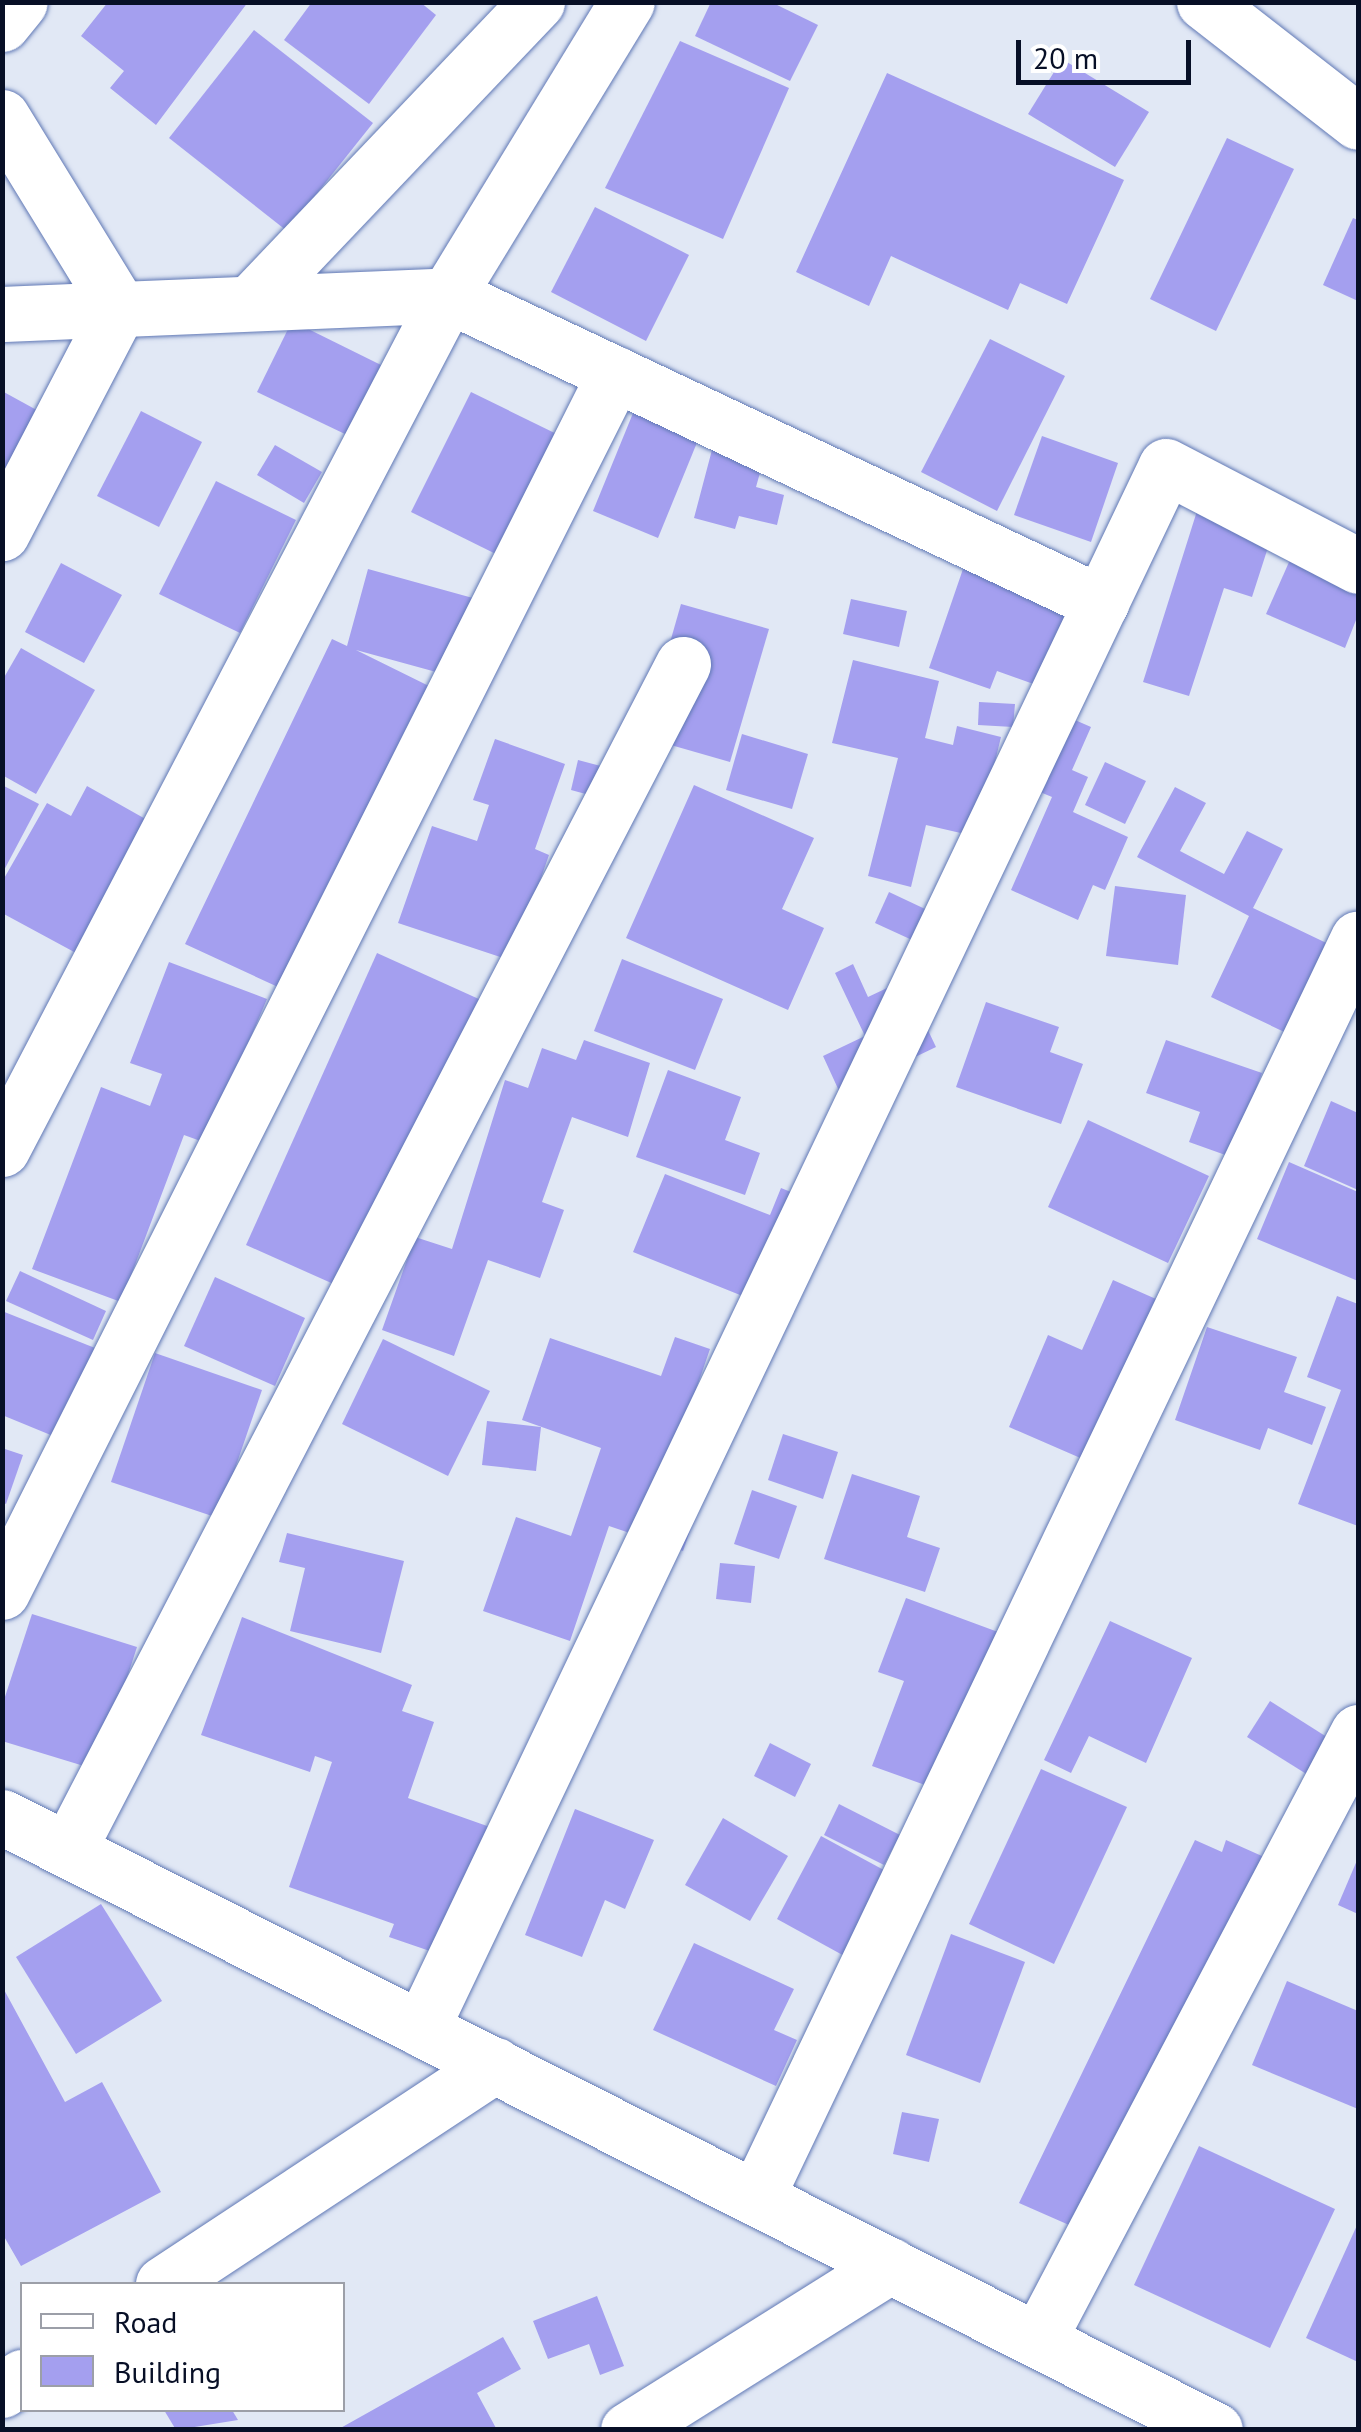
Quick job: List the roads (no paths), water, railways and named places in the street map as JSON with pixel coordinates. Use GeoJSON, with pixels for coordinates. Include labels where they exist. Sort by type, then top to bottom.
{"type":"FeatureCollection","features":[{"type":"Feature","properties":{"kind":"street"},"geometry":{"type":"LineString","coordinates":[[2,24],[20,2]]}},
{"type":"Feature","properties":{"kind":"street"},"geometry":{"type":"LineString","coordinates":[[253,300],[537,2]]}},
{"type":"Feature","properties":{"kind":"street"},"geometry":{"type":"LineString","coordinates":[[2,1149],[448,295],[627,2]]}},
{"type":"Feature","properties":{"kind":"street"},"geometry":{"type":"LineString","coordinates":[[1204,2],[1358,122]]}},
{"type":"Feature","properties":{"kind":"street"},"geometry":{"type":"LineString","coordinates":[[2,117],[118,308]]}},
{"type":"Feature","properties":{"kind":"street"},"geometry":{"type":"LineString","coordinates":[[2,314],[253,300],[448,295],[1101,602]]}},
{"type":"Feature","properties":{"kind":"street"},"geometry":{"type":"LineString","coordinates":[[2,534],[118,308]]}},
{"type":"Feature","properties":{"kind":"street"},"geometry":{"type":"LineString","coordinates":[[2,1592],[615,374]]}},
{"type":"Feature","properties":{"kind":"street"},"geometry":{"type":"LineString","coordinates":[[421,2028],[1166,466],[1358,566]]}},
{"type":"Feature","properties":{"kind":"street"},"geometry":{"type":"LineString","coordinates":[[68,1850],[683,664]]}},
{"type":"Feature","properties":{"kind":"street"},"geometry":{"type":"LineString","coordinates":[[756,2198],[1358,938]]}},
{"type":"Feature","properties":{"kind":"street"},"geometry":{"type":"LineString","coordinates":[[1038,2340],[1358,1732]]}},
{"type":"Feature","properties":{"kind":"street"},"geometry":{"type":"LineString","coordinates":[[2,1817],[1215,2430]]}},
{"type":"Feature","properties":{"kind":"street"},"geometry":{"type":"LineString","coordinates":[[166,2282],[496,2065]]}},
{"type":"Feature","properties":{"kind":"street"},"geometry":{"type":"LineString","coordinates":[[628,2430],[891,2266]]}}]}
